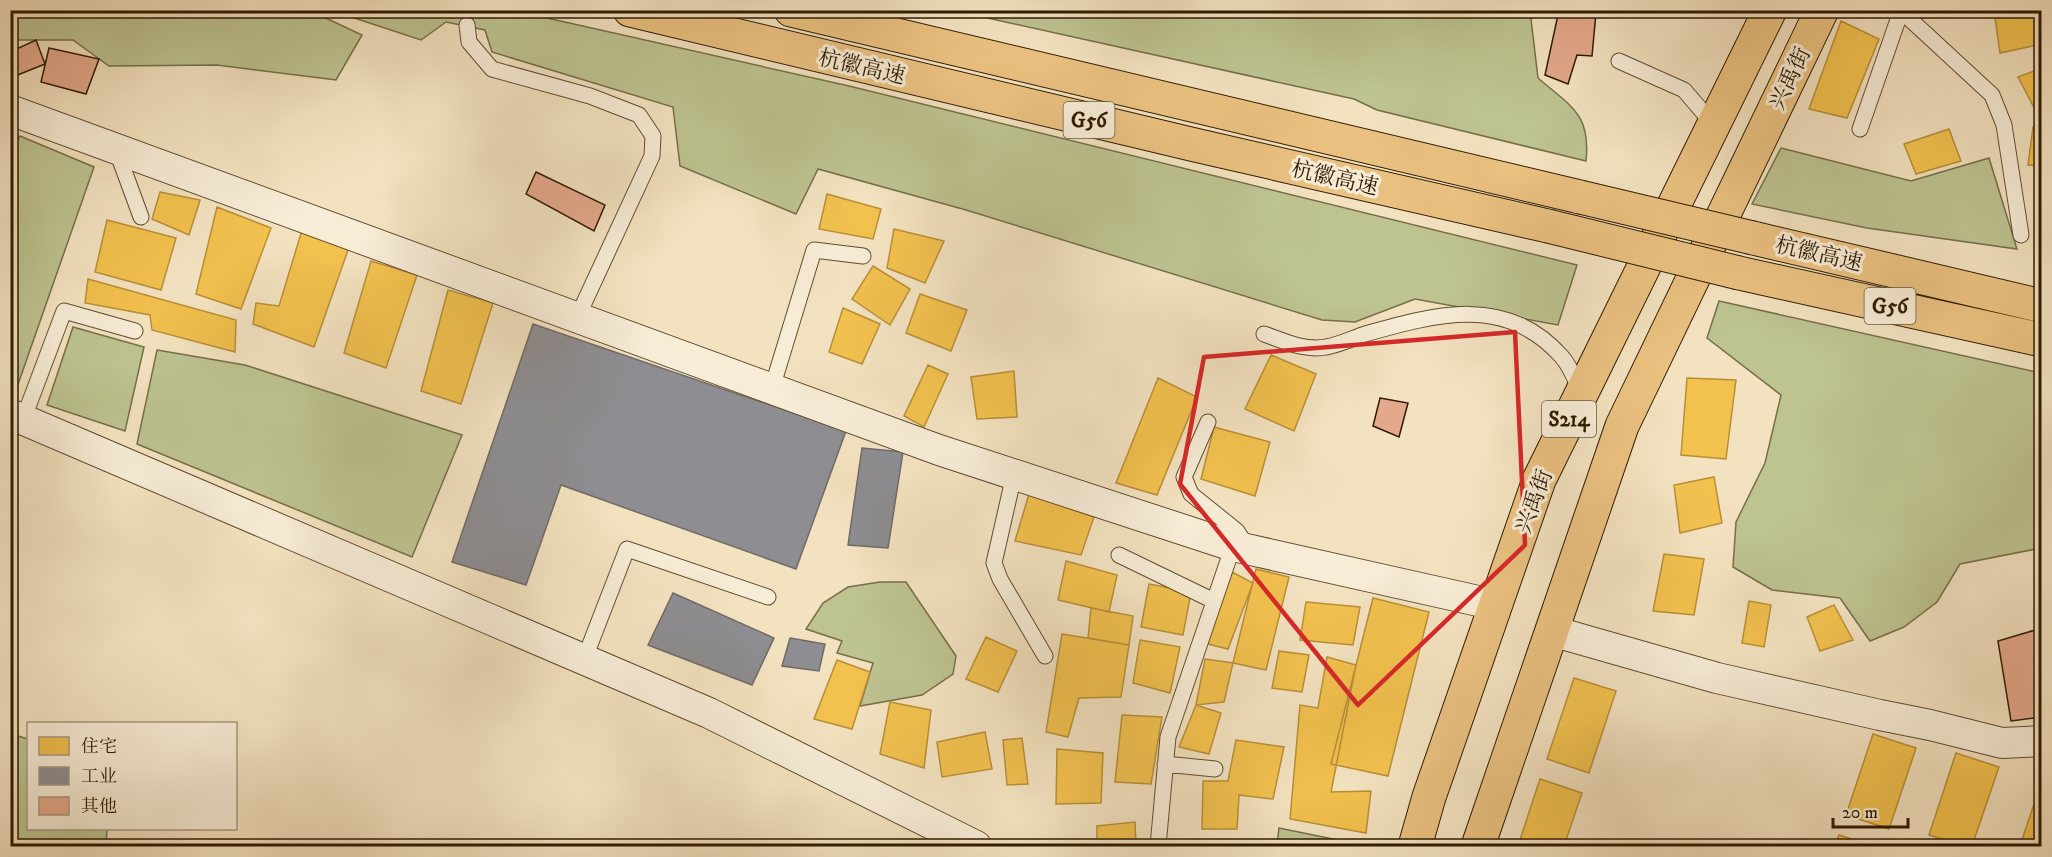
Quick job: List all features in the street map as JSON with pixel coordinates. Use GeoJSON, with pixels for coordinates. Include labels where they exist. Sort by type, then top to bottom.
{"type":"FeatureCollection","features":[{"type":"Feature","properties":{"kind":"main road","name":"杭徽高速"},"geometry":{"type":"LineString","coordinates":[[630,10],[1739,273],[2042,340]]}},
{"type":"Feature","properties":{"kind":"main road","name":"杭徽高速"},"geometry":{"type":"LineString","coordinates":[[791,10],[2042,306]]}},
{"type":"Feature","properties":{"kind":"main road","name":"兴禹街"},"geometry":{"type":"LineString","coordinates":[[1414,846],[1539,480],[1770,10]]}},
{"type":"Feature","properties":{"kind":"main road","name":"兴禹街"},"geometry":{"type":"LineString","coordinates":[[1478,846],[1622,426],[1822,10]]}},
{"type":"Feature","properties":{"kind":"street"},"geometry":{"type":"LineString","coordinates":[[10,110],[939,450],[1241,548],[1496,605]]}},
{"type":"Feature","properties":{"kind":"street"},"geometry":{"type":"LineString","coordinates":[[17,417],[709,713],[976,846]]}},
{"type":"Feature","properties":{"kind":"street"},"geometry":{"type":"LineString","coordinates":[[1552,631],[1717,678],[1880,716],[1930,724],[2002,743],[2042,741]]}},
{"type":"Feature","properties":{"kind":"lane"},"geometry":{"type":"LineString","coordinates":[[1860,129],[1901,11],[1992,95],[2004,124],[2021,235]]}},
{"type":"Feature","properties":{"kind":"lane"},"geometry":{"type":"LineString","coordinates":[[467,25],[469,42],[492,69],[591,96],[639,115],[653,136],[652,156],[578,316]]}},
{"type":"Feature","properties":{"kind":"lane"},"geometry":{"type":"LineString","coordinates":[[1619,61],[1684,90],[1714,125]]}},
{"type":"Feature","properties":{"kind":"lane"},"geometry":{"type":"LineString","coordinates":[[116,148],[141,217]]}},
{"type":"Feature","properties":{"kind":"lane"},"geometry":{"type":"LineString","coordinates":[[772,388],[814,250],[863,256]]}},
{"type":"Feature","properties":{"kind":"lane"},"geometry":{"type":"LineString","coordinates":[[17,417],[64,311],[135,331]]}},
{"type":"Feature","properties":{"kind":"lane"},"geometry":{"type":"LineString","coordinates":[[1264,334],[1304,348],[1326,347],[1366,334],[1454,313],[1482,314],[1512,321],[1544,340],[1564,359],[1582,394]]}},
{"type":"Feature","properties":{"kind":"lane"},"geometry":{"type":"LineString","coordinates":[[1158,846],[1168,737],[1214,601],[1241,548],[1238,531],[1191,494],[1184,477],[1208,422]]}},
{"type":"Feature","properties":{"kind":"lane"},"geometry":{"type":"LineString","coordinates":[[1014,474],[994,563],[1000,579],[1045,656]]}},
{"type":"Feature","properties":{"kind":"lane"},"geometry":{"type":"LineString","coordinates":[[584,660],[627,549],[768,597]]}},
{"type":"Feature","properties":{"kind":"lane"},"geometry":{"type":"LineString","coordinates":[[1119,555],[1214,601]]}},
{"type":"Feature","properties":{"kind":"lane"},"geometry":{"type":"LineString","coordinates":[[1165,764],[1215,769]]}},
{"type":"Feature","properties":{"kind":"highlighted area"},"geometry":{"type":"Polygon","coordinates":[[[1515,332],[1525,545],[1358,705],[1180,484],[1204,357],[1515,332]]]}},
{"type":"Feature","properties":{"kind":"green space"},"geometry":{"type":"Polygon","coordinates":[[[11,10],[311,11],[362,35],[336,80],[217,65],[109,66],[73,40],[15,40],[11,46],[11,10]]]}},
{"type":"Feature","properties":{"kind":"green space"},"geometry":{"type":"Polygon","coordinates":[[[333,11],[516,11],[849,86],[1577,265],[1558,325],[1415,299],[1355,322],[1322,320],[966,210],[818,169],[796,214],[680,166],[673,107],[492,52],[485,30],[446,22],[421,40],[333,11]]]}},
{"type":"Feature","properties":{"kind":"green space"},"geometry":{"type":"Polygon","coordinates":[[[956,11],[1541,11],[1531,19],[1538,78],[1576,112],[1585,132],[1586,161],[1377,110],[1354,99],[956,11]]]}},
{"type":"Feature","properties":{"kind":"green space"},"geometry":{"type":"Polygon","coordinates":[[[20,136],[94,167],[16,390],[10,388],[10,154],[20,136]]]}},
{"type":"Feature","properties":{"kind":"green space"},"geometry":{"type":"Polygon","coordinates":[[[1781,148],[1911,181],[1989,158],[2017,249],[1867,228],[1752,204],[1781,148]]]}},
{"type":"Feature","properties":{"kind":"green space"},"geometry":{"type":"Polygon","coordinates":[[[1719,301],[2041,373],[2041,548],[1960,564],[1937,602],[1904,627],[1870,641],[1840,598],[1772,590],[1733,567],[1736,522],[1765,463],[1781,395],[1707,338],[1719,301]]]}},
{"type":"Feature","properties":{"kind":"green space"},"geometry":{"type":"Polygon","coordinates":[[[73,327],[144,347],[125,431],[47,405],[73,327]]]}},
{"type":"Feature","properties":{"kind":"green space"},"geometry":{"type":"Polygon","coordinates":[[[157,350],[245,365],[462,435],[412,557],[137,444],[157,350]]]}},
{"type":"Feature","properties":{"kind":"green space"},"geometry":{"type":"Polygon","coordinates":[[[880,582],[906,582],[956,656],[953,674],[922,695],[860,706],[873,663],[837,653],[842,641],[806,629],[823,603],[848,587],[880,582]]]}},
{"type":"Feature","properties":{"kind":"green space"},"geometry":{"type":"Polygon","coordinates":[[[11,737],[27,739],[27,830],[107,830],[106,846],[11,846],[11,737]]]}},
{"type":"Feature","properties":{"kind":"green space"},"geometry":{"type":"Polygon","coordinates":[[[1279,828],[1367,846],[1277,846],[1279,828]]]}},
{"type":"Feature","properties":{"kind":"building: 住宅"},"geometry":{"type":"Polygon","coordinates":[[[1994,10],[2038,10],[2042,27],[2042,44],[2000,53],[1994,10]]]}},
{"type":"Feature","properties":{"kind":"building: 住宅"},"geometry":{"type":"Polygon","coordinates":[[[1841,21],[1879,39],[1847,118],[1809,109],[1841,21]]]}},
{"type":"Feature","properties":{"kind":"building: 住宅"},"geometry":{"type":"Polygon","coordinates":[[[2042,68],[2042,123],[2018,77],[2042,68]]]}},
{"type":"Feature","properties":{"kind":"building: 住宅"},"geometry":{"type":"Polygon","coordinates":[[[2033,127],[2042,128],[2042,166],[2028,165],[2033,127]]]}},
{"type":"Feature","properties":{"kind":"building: 住宅"},"geometry":{"type":"Polygon","coordinates":[[[1949,129],[1961,161],[1916,174],[1904,144],[1949,129]]]}},
{"type":"Feature","properties":{"kind":"building: 住宅"},"geometry":{"type":"Polygon","coordinates":[[[160,192],[200,200],[189,235],[152,219],[160,192]]]}},
{"type":"Feature","properties":{"kind":"building: 住宅"},"geometry":{"type":"Polygon","coordinates":[[[827,194],[881,209],[873,239],[819,229],[827,194]]]}},
{"type":"Feature","properties":{"kind":"building: 住宅"},"geometry":{"type":"Polygon","coordinates":[[[217,207],[271,228],[241,309],[196,294],[217,207]]]}},
{"type":"Feature","properties":{"kind":"building: 住宅"},"geometry":{"type":"Polygon","coordinates":[[[107,220],[176,238],[161,290],[95,272],[107,220]]]}},
{"type":"Feature","properties":{"kind":"building: 住宅"},"geometry":{"type":"Polygon","coordinates":[[[894,229],[944,241],[925,283],[887,268],[894,229]]]}},
{"type":"Feature","properties":{"kind":"building: 住宅"},"geometry":{"type":"Polygon","coordinates":[[[302,230],[348,250],[314,347],[253,324],[256,303],[279,306],[302,230]]]}},
{"type":"Feature","properties":{"kind":"building: 住宅"},"geometry":{"type":"Polygon","coordinates":[[[371,261],[417,275],[386,368],[344,353],[371,261]]]}},
{"type":"Feature","properties":{"kind":"building: 住宅"},"geometry":{"type":"Polygon","coordinates":[[[873,266],[910,289],[890,325],[852,299],[873,266]]]}},
{"type":"Feature","properties":{"kind":"building: 住宅"},"geometry":{"type":"Polygon","coordinates":[[[88,279],[236,320],[235,352],[152,330],[150,315],[85,303],[88,279]]]}},
{"type":"Feature","properties":{"kind":"building: 住宅"},"geometry":{"type":"Polygon","coordinates":[[[448,290],[493,303],[461,404],[421,391],[448,290]]]}},
{"type":"Feature","properties":{"kind":"building: 住宅"},"geometry":{"type":"Polygon","coordinates":[[[920,294],[967,310],[951,351],[906,333],[920,294]]]}},
{"type":"Feature","properties":{"kind":"building: 住宅"},"geometry":{"type":"Polygon","coordinates":[[[843,308],[880,324],[862,364],[829,352],[843,308]]]}},
{"type":"Feature","properties":{"kind":"building: 住宅"},"geometry":{"type":"Polygon","coordinates":[[[1271,355],[1316,374],[1294,431],[1245,409],[1271,355]]]}},
{"type":"Feature","properties":{"kind":"building: 住宅"},"geometry":{"type":"Polygon","coordinates":[[[928,365],[948,374],[924,427],[904,416],[928,365]]]}},
{"type":"Feature","properties":{"kind":"building: 住宅"},"geometry":{"type":"Polygon","coordinates":[[[1014,371],[1017,417],[977,419],[971,377],[1014,371]]]}},
{"type":"Feature","properties":{"kind":"building: 住宅"},"geometry":{"type":"Polygon","coordinates":[[[1158,378],[1197,397],[1157,495],[1116,483],[1158,378]]]}},
{"type":"Feature","properties":{"kind":"building: 住宅"},"geometry":{"type":"Polygon","coordinates":[[[1687,378],[1736,380],[1726,459],[1681,455],[1687,378]]]}},
{"type":"Feature","properties":{"kind":"building: 住宅"},"geometry":{"type":"Polygon","coordinates":[[[1214,427],[1270,442],[1255,496],[1201,479],[1214,427]]]}},
{"type":"Feature","properties":{"kind":"building: 住宅"},"geometry":{"type":"Polygon","coordinates":[[[1714,477],[1722,523],[1680,533],[1674,485],[1714,477]]]}},
{"type":"Feature","properties":{"kind":"building: 住宅"},"geometry":{"type":"Polygon","coordinates":[[[1029,494],[1094,517],[1081,555],[1015,541],[1029,494]]]}},
{"type":"Feature","properties":{"kind":"building: 住宅"},"geometry":{"type":"Polygon","coordinates":[[[1664,554],[1704,559],[1694,615],[1653,611],[1664,554]]]}},
{"type":"Feature","properties":{"kind":"building: 住宅"},"geometry":{"type":"Polygon","coordinates":[[[1066,561],[1117,575],[1109,612],[1058,600],[1066,561]]]}},
{"type":"Feature","properties":{"kind":"building: 住宅"},"geometry":{"type":"Polygon","coordinates":[[[1256,569],[1289,577],[1266,670],[1233,663],[1256,569]]]}},
{"type":"Feature","properties":{"kind":"building: 住宅"},"geometry":{"type":"Polygon","coordinates":[[[1232,572],[1253,583],[1228,649],[1200,642],[1232,572]]]}},
{"type":"Feature","properties":{"kind":"building: 住宅"},"geometry":{"type":"Polygon","coordinates":[[[1149,584],[1191,592],[1183,635],[1141,627],[1149,584]]]}},
{"type":"Feature","properties":{"kind":"building: 住宅"},"geometry":{"type":"Polygon","coordinates":[[[1373,598],[1429,612],[1388,776],[1331,764],[1373,598]]]}},
{"type":"Feature","properties":{"kind":"building: 住宅"},"geometry":{"type":"Polygon","coordinates":[[[1749,601],[1771,605],[1764,647],[1742,643],[1749,601]]]}},
{"type":"Feature","properties":{"kind":"building: 住宅"},"geometry":{"type":"Polygon","coordinates":[[[1306,602],[1360,607],[1353,645],[1300,640],[1306,602]]]}},
{"type":"Feature","properties":{"kind":"building: 住宅"},"geometry":{"type":"Polygon","coordinates":[[[1834,605],[1853,640],[1820,651],[1807,617],[1834,605]]]}},
{"type":"Feature","properties":{"kind":"building: 住宅"},"geometry":{"type":"Polygon","coordinates":[[[1091,608],[1133,616],[1129,645],[1088,638],[1091,608]]]}},
{"type":"Feature","properties":{"kind":"building: 住宅"},"geometry":{"type":"Polygon","coordinates":[[[1062,634],[1129,645],[1121,697],[1079,698],[1068,737],[1046,732],[1062,634]]]}},
{"type":"Feature","properties":{"kind":"building: 住宅"},"geometry":{"type":"Polygon","coordinates":[[[986,637],[1017,651],[998,692],[966,679],[986,637]]]}},
{"type":"Feature","properties":{"kind":"building: 住宅"},"geometry":{"type":"Polygon","coordinates":[[[1140,640],[1180,647],[1170,693],[1133,683],[1140,640]]]}},
{"type":"Feature","properties":{"kind":"building: 住宅"},"geometry":{"type":"Polygon","coordinates":[[[1279,651],[1309,655],[1302,692],[1272,688],[1279,651]]]}},
{"type":"Feature","properties":{"kind":"building: 住宅"},"geometry":{"type":"Polygon","coordinates":[[[1327,657],[1356,665],[1331,792],[1371,791],[1366,833],[1290,819],[1300,705],[1318,708],[1327,657]]]}},
{"type":"Feature","properties":{"kind":"building: 住宅"},"geometry":{"type":"Polygon","coordinates":[[[1205,659],[1233,663],[1224,702],[1196,705],[1205,659]]]}},
{"type":"Feature","properties":{"kind":"building: 住宅"},"geometry":{"type":"Polygon","coordinates":[[[837,660],[870,672],[852,729],[814,719],[837,660]]]}},
{"type":"Feature","properties":{"kind":"building: 住宅"},"geometry":{"type":"Polygon","coordinates":[[[1574,678],[1616,691],[1589,773],[1547,759],[1574,678]]]}},
{"type":"Feature","properties":{"kind":"building: 住宅"},"geometry":{"type":"Polygon","coordinates":[[[890,702],[931,710],[924,768],[880,754],[890,702]]]}},
{"type":"Feature","properties":{"kind":"building: 住宅"},"geometry":{"type":"Polygon","coordinates":[[[1196,705],[1221,713],[1209,754],[1179,747],[1196,705]]]}},
{"type":"Feature","properties":{"kind":"building: 住宅"},"geometry":{"type":"Polygon","coordinates":[[[1122,715],[1162,717],[1151,784],[1115,782],[1122,715]]]}},
{"type":"Feature","properties":{"kind":"building: 住宅"},"geometry":{"type":"Polygon","coordinates":[[[985,732],[992,769],[942,777],[937,742],[985,732]]]}},
{"type":"Feature","properties":{"kind":"building: 住宅"},"geometry":{"type":"Polygon","coordinates":[[[1873,734],[1916,748],[1889,829],[1846,815],[1873,734]]]}},
{"type":"Feature","properties":{"kind":"building: 住宅"},"geometry":{"type":"Polygon","coordinates":[[[1022,738],[1028,784],[1007,785],[1003,740],[1022,738]]]}},
{"type":"Feature","properties":{"kind":"building: 住宅"},"geometry":{"type":"Polygon","coordinates":[[[1236,740],[1284,747],[1273,799],[1239,795],[1237,829],[1202,829],[1203,781],[1228,781],[1236,740]]]}},
{"type":"Feature","properties":{"kind":"building: 住宅"},"geometry":{"type":"Polygon","coordinates":[[[1057,749],[1103,753],[1101,803],[1056,804],[1057,749]]]}},
{"type":"Feature","properties":{"kind":"building: 住宅"},"geometry":{"type":"Polygon","coordinates":[[[1956,753],[1999,767],[1972,846],[1929,835],[1956,753]]]}},
{"type":"Feature","properties":{"kind":"building: 住宅"},"geometry":{"type":"Polygon","coordinates":[[[1540,779],[1582,793],[1564,846],[1518,846],[1540,779]]]}},
{"type":"Feature","properties":{"kind":"building: 住宅"},"geometry":{"type":"Polygon","coordinates":[[[2042,780],[2042,846],[2020,846],[2042,780]]]}},
{"type":"Feature","properties":{"kind":"building: 住宅"},"geometry":{"type":"Polygon","coordinates":[[[1135,822],[1136,846],[1097,846],[1097,826],[1135,822]]]}},
{"type":"Feature","properties":{"kind":"building: 住宅"},"geometry":{"type":"Polygon","coordinates":[[[1839,835],[1874,846],[1835,846],[1839,835]]]}},
{"type":"Feature","properties":{"kind":"building: 工业"},"geometry":{"type":"Polygon","coordinates":[[[533,324],[846,431],[796,569],[561,485],[526,585],[452,562],[533,324]]]}},
{"type":"Feature","properties":{"kind":"building: 工业"},"geometry":{"type":"Polygon","coordinates":[[[862,448],[903,452],[888,548],[848,545],[862,448]]]}},
{"type":"Feature","properties":{"kind":"building: 工业"},"geometry":{"type":"Polygon","coordinates":[[[673,593],[774,638],[752,685],[648,645],[673,593]]]}},
{"type":"Feature","properties":{"kind":"building: 工业"},"geometry":{"type":"Polygon","coordinates":[[[790,638],[825,644],[819,671],[782,666],[790,638]]]}},
{"type":"Feature","properties":{"kind":"building: 其他"},"geometry":{"type":"Polygon","coordinates":[[[1559,10],[1583,10],[1596,13],[1592,56],[1577,55],[1568,84],[1545,75],[1559,10]]]}},
{"type":"Feature","properties":{"kind":"building: 其他"},"geometry":{"type":"Polygon","coordinates":[[[36,40],[45,64],[15,76],[10,68],[10,52],[36,40]]]}},
{"type":"Feature","properties":{"kind":"building: 其他"},"geometry":{"type":"Polygon","coordinates":[[[49,48],[99,59],[86,94],[41,82],[49,48]]]}},
{"type":"Feature","properties":{"kind":"building: 其他"},"geometry":{"type":"Polygon","coordinates":[[[536,172],[605,205],[594,231],[526,194],[536,172]]]}},
{"type":"Feature","properties":{"kind":"building: 其他"},"geometry":{"type":"Polygon","coordinates":[[[1380,398],[1408,403],[1399,437],[1373,426],[1380,398]]]}},
{"type":"Feature","properties":{"kind":"building: 其他"},"geometry":{"type":"Polygon","coordinates":[[[2042,628],[2042,717],[2011,721],[1998,641],[2042,628]]]}}]}
